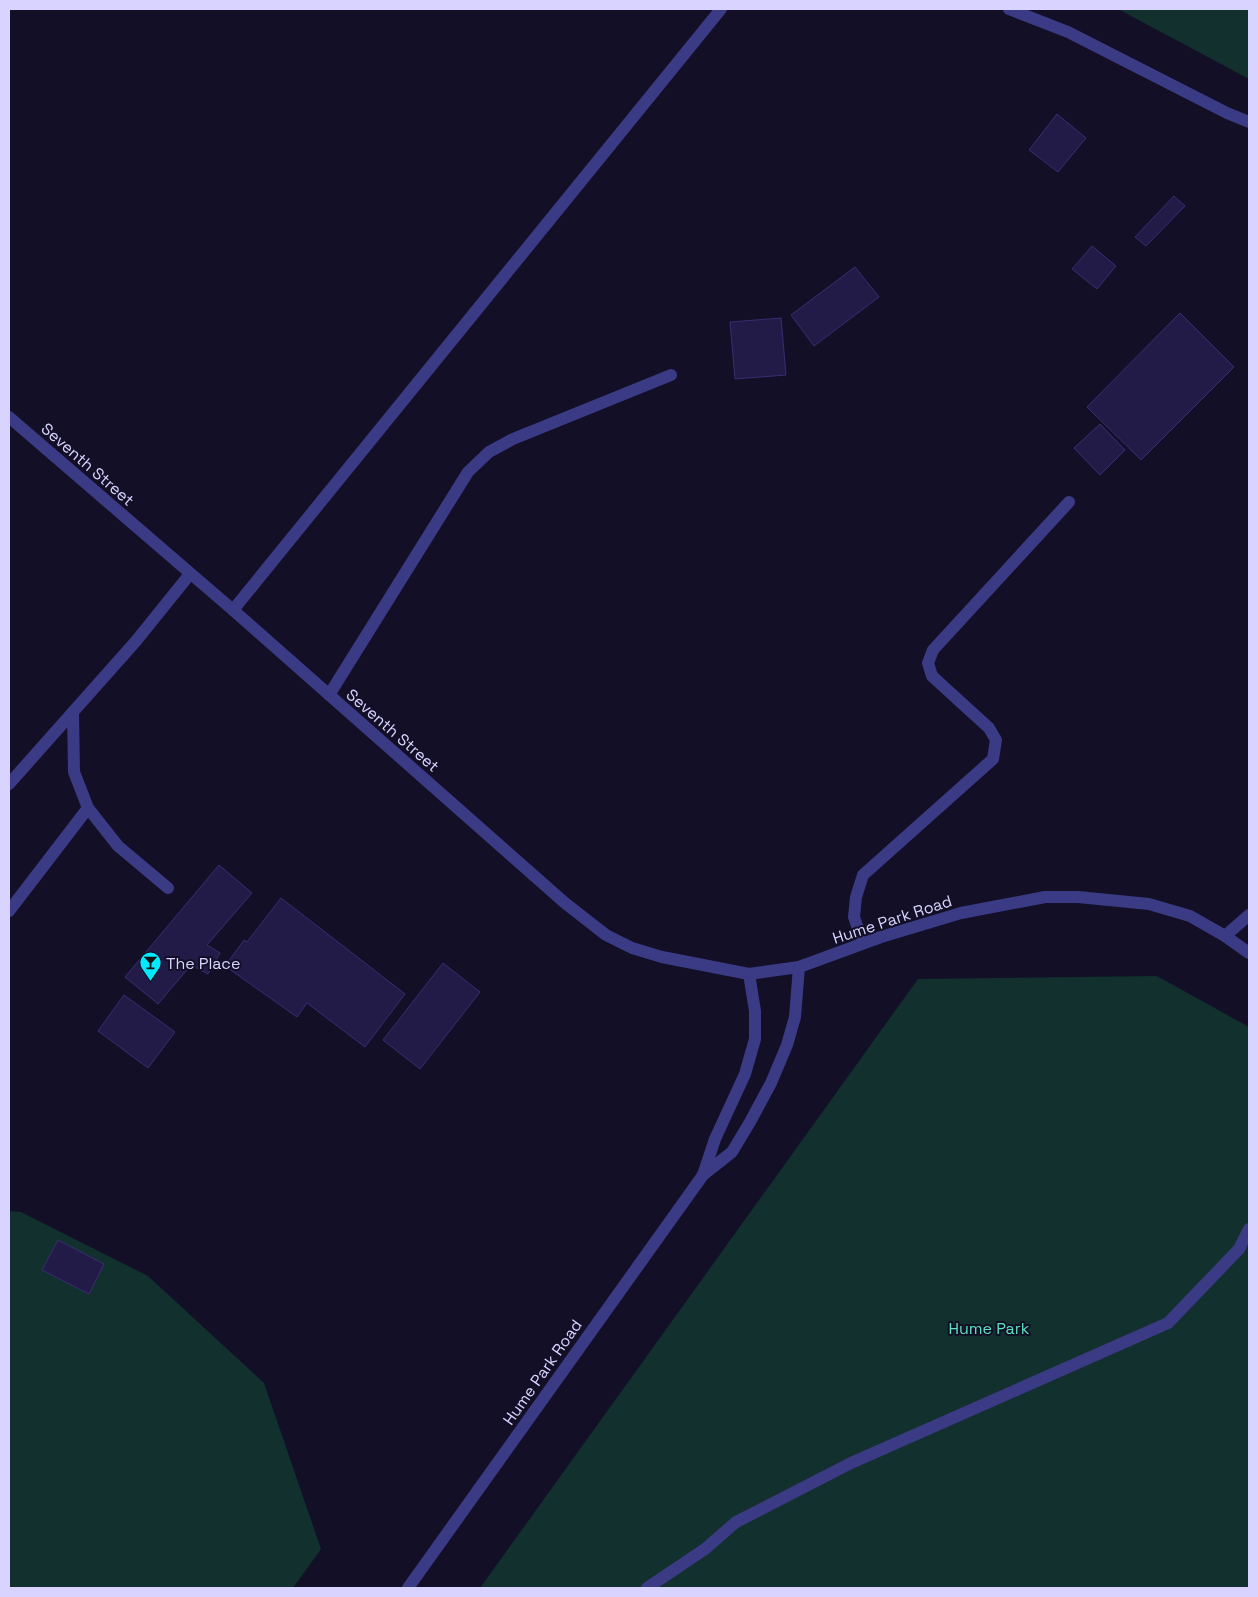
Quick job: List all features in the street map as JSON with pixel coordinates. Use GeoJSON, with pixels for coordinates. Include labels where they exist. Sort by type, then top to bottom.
{"type":"FeatureCollection","features":[{"type":"Feature","properties":{"kind":"street"},"geometry":{"type":"LineString","coordinates":[[233,610],[721,9]]}},
{"type":"Feature","properties":{"kind":"street"},"geometry":{"type":"LineString","coordinates":[[1009,9],[1068,32],[1227,114],[1249,122]]}},
{"type":"Feature","properties":{"kind":"street"},"geometry":{"type":"LineString","coordinates":[[329,695],[468,472],[489,452],[513,439],[555,421],[671,375]]}},
{"type":"Feature","properties":{"kind":"street","name":"Seventh Street"},"geometry":{"type":"LineString","coordinates":[[9,417],[233,610],[565,904],[606,935],[632,948],[662,957],[749,974],[799,967]]}},
{"type":"Feature","properties":{"kind":"street"},"geometry":{"type":"LineString","coordinates":[[863,944],[854,917],[856,897],[863,875],[993,759],[996,740],[989,728],[932,676],[928,663],[933,650],[1069,502]]}},
{"type":"Feature","properties":{"kind":"street"},"geometry":{"type":"LineString","coordinates":[[9,784],[136,642],[190,574]]}},
{"type":"Feature","properties":{"kind":"street"},"geometry":{"type":"LineString","coordinates":[[73,712],[74,772],[88,808],[118,846],[168,888]]}},
{"type":"Feature","properties":{"kind":"street"},"geometry":{"type":"LineString","coordinates":[[9,911],[88,808]]}},
{"type":"Feature","properties":{"kind":"street","name":"Hume Park Road"},"geometry":{"type":"LineString","coordinates":[[702,1175],[732,1152],[771,1083],[787,1045],[795,1017],[799,967],[863,944],[961,913],[1045,897],[1078,897],[1149,904],[1190,916],[1249,952]]}},
{"type":"Feature","properties":{"kind":"street"},"geometry":{"type":"LineString","coordinates":[[1225,936],[1249,915]]}},
{"type":"Feature","properties":{"kind":"street","name":"Hume Park Road"},"geometry":{"type":"LineString","coordinates":[[408,1588],[702,1175],[714,1139],[745,1074],[755,1039],[755,1011],[749,974]]}},
{"type":"Feature","properties":{"kind":"street"},"geometry":{"type":"LineString","coordinates":[[647,1588],[705,1549],[736,1522],[851,1463],[1168,1323],[1239,1248],[1249,1229]]}},
{"type":"Feature","properties":{"kind":"green space"},"geometry":{"type":"Polygon","coordinates":[[[1118,9],[1249,9],[1249,79],[1118,9]]]}},
{"type":"Feature","properties":{"kind":"green space","name":"Hume Park"},"geometry":{"type":"Polygon","coordinates":[[[1157,976],[1249,1027],[1249,1588],[480,1588],[918,979],[1157,976]]]}},
{"type":"Feature","properties":{"kind":"green space"},"geometry":{"type":"Polygon","coordinates":[[[9,1211],[21,1212],[148,1276],[264,1383],[321,1549],[293,1588],[9,1588],[9,1211]]]}},
{"type":"Feature","properties":{"kind":"building"},"geometry":{"type":"Polygon","coordinates":[[[1057,114],[1086,138],[1058,172],[1029,150],[1057,114]]]}},
{"type":"Feature","properties":{"kind":"building"},"geometry":{"type":"Polygon","coordinates":[[[1174,196],[1185,206],[1146,246],[1135,237],[1174,196]]]}},
{"type":"Feature","properties":{"kind":"building"},"geometry":{"type":"Polygon","coordinates":[[[1092,246],[1116,266],[1097,289],[1072,269],[1092,246]]]}},
{"type":"Feature","properties":{"kind":"building"},"geometry":{"type":"Polygon","coordinates":[[[855,267],[879,297],[814,346],[791,315],[855,267]]]}},
{"type":"Feature","properties":{"kind":"building"},"geometry":{"type":"Polygon","coordinates":[[[1180,313],[1234,367],[1141,460],[1087,407],[1180,313]]]}},
{"type":"Feature","properties":{"kind":"building"},"geometry":{"type":"Polygon","coordinates":[[[781,318],[786,375],[735,379],[730,322],[781,318]]]}},
{"type":"Feature","properties":{"kind":"building"},"geometry":{"type":"Polygon","coordinates":[[[1100,424],[1125,450],[1100,475],[1074,448],[1100,424]]]}},
{"type":"Feature","properties":{"kind":"building"},"geometry":{"type":"Polygon","coordinates":[[[219,865],[252,893],[207,945],[220,953],[208,974],[191,965],[158,1004],[125,977],[219,865]]]}},
{"type":"Feature","properties":{"kind":"building"},"geometry":{"type":"Polygon","coordinates":[[[281,898],[405,994],[365,1047],[307,1003],[297,1017],[225,966],[244,940],[247,942],[281,898]]]}},
{"type":"Feature","properties":{"kind":"building"},"geometry":{"type":"Polygon","coordinates":[[[443,963],[480,992],[420,1069],[383,1040],[443,963]]]}},
{"type":"Feature","properties":{"kind":"building"},"geometry":{"type":"Polygon","coordinates":[[[124,995],[175,1032],[148,1068],[98,1031],[124,995]]]}},
{"type":"Feature","properties":{"kind":"building"},"geometry":{"type":"Polygon","coordinates":[[[58,1240],[104,1264],[89,1294],[42,1270],[58,1240]]]}},
{"type":"Feature","properties":{"kind":"place","name":"The Place"},"geometry":{"type":"Point","coordinates":[150,982]}}]}
